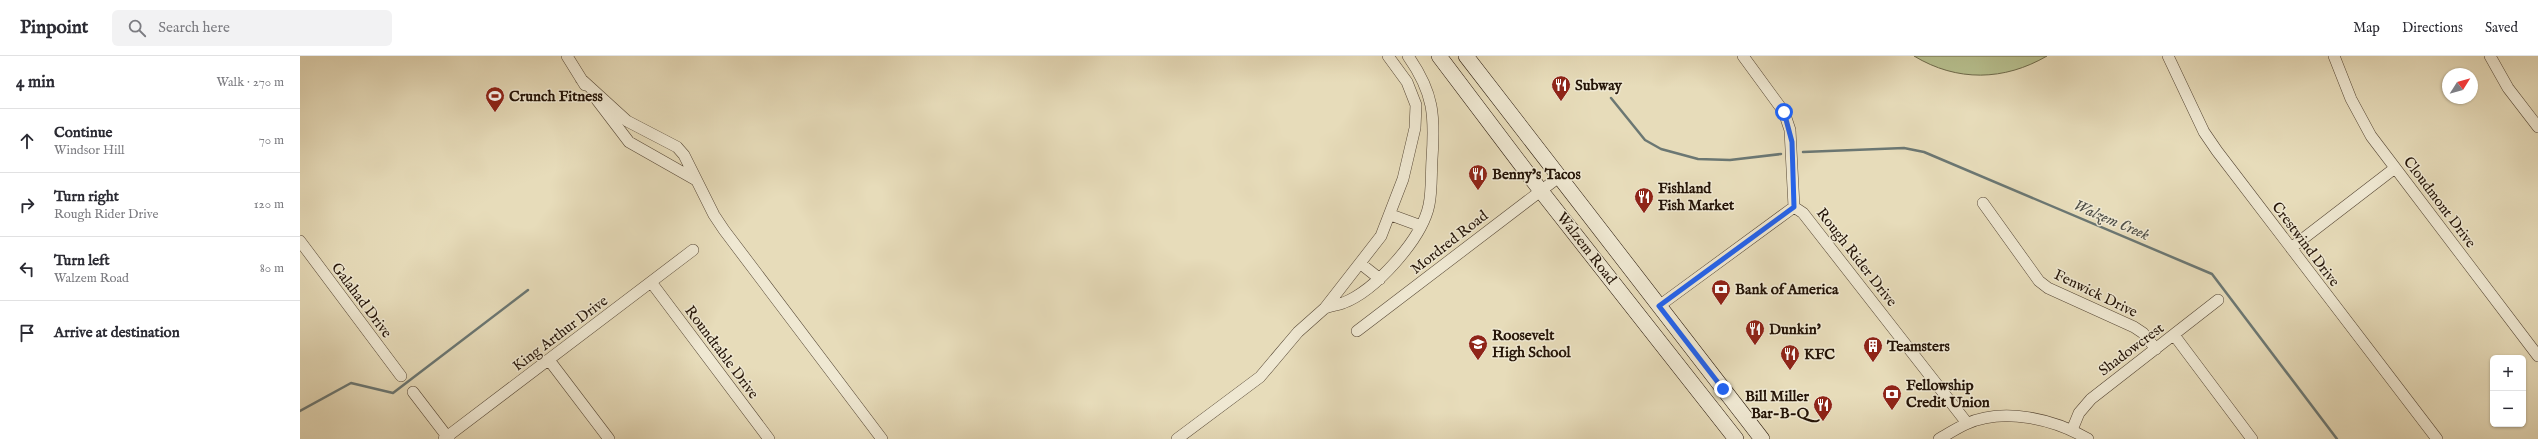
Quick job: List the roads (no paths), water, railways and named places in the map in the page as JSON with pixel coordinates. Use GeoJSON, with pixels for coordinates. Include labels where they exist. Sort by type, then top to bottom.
{"type":"FeatureCollection","features":[{"type":"Feature","properties":{"kind":"main road","name":"Walzem Road"},"geometry":{"type":"LineString","coordinates":[[1440,56],[1541,191],[1736,439]]}},
{"type":"Feature","properties":{"kind":"main road","name":"Walzem Road"},"geometry":{"type":"LineString","coordinates":[[1466,56],[1762,439]]}},
{"type":"Feature","properties":{"kind":"main road"},"geometry":{"type":"LineString","coordinates":[[1596,260],[1643,304],[1651,307],[1659,306]]}},
{"type":"Feature","properties":{"kind":"street"},"geometry":{"type":"LineString","coordinates":[[1177,439],[1260,377],[1303,326],[1325,308],[1337,290],[1361,264],[1381,236],[1391,215],[1410,158],[1415,128],[1416,105],[1407,82],[1388,56]]}},
{"type":"Feature","properties":{"kind":"street"},"geometry":{"type":"LineString","coordinates":[[1325,308],[1344,303],[1380,279],[1409,244],[1421,226],[1429,205],[1434,113],[1429,91],[1408,56]]}},
{"type":"Feature","properties":{"kind":"street"},"geometry":{"type":"LineString","coordinates":[[1743,56],[1784,112],[1790,130],[1794,207]]}},
{"type":"Feature","properties":{"kind":"street","name":"Crestwind Drive"},"geometry":{"type":"LineString","coordinates":[[2168,56],[2204,132],[2290,248],[2437,439]]}},
{"type":"Feature","properties":{"kind":"street","name":"Cloudmont Drive"},"geometry":{"type":"LineString","coordinates":[[2334,56],[2360,118],[2395,168],[2538,356]]}},
{"type":"Feature","properties":{"kind":"street"},"geometry":{"type":"LineString","coordinates":[[2490,56],[2508,88],[2538,127]]}},
{"type":"Feature","properties":{"kind":"street"},"geometry":{"type":"LineString","coordinates":[[567,58],[581,79],[629,142],[697,181]]}},
{"type":"Feature","properties":{"kind":"street"},"geometry":{"type":"LineString","coordinates":[[581,79],[627,121],[670,142],[684,155],[724,230],[882,439]]}},
{"type":"Feature","properties":{"kind":"street"},"geometry":{"type":"LineString","coordinates":[[660,159],[670,142]]}},
{"type":"Feature","properties":{"kind":"street"},"geometry":{"type":"LineString","coordinates":[[2290,248],[2395,168]]}},
{"type":"Feature","properties":{"kind":"street","name":"Mordred Road"},"geometry":{"type":"LineString","coordinates":[[1357,331],[1559,177]]}},
{"type":"Feature","properties":{"kind":"street","name":"Fenwick Drive"},"geometry":{"type":"LineString","coordinates":[[1983,203],[2040,281],[2048,288],[2134,327],[2143,333],[2156,349]]}},
{"type":"Feature","properties":{"kind":"street","name":"Rough Rider Drive"},"geometry":{"type":"LineString","coordinates":[[1659,306],[1794,207],[1803,213],[1967,423]]}},
{"type":"Feature","properties":{"kind":"street"},"geometry":{"type":"LineString","coordinates":[[1391,215],[1421,226]]}},
{"type":"Feature","properties":{"kind":"street","name":"Galahad Drive"},"geometry":{"type":"LineString","coordinates":[[300,241],[401,376]]}},
{"type":"Feature","properties":{"kind":"street","name":"King Arthur Drive"},"geometry":{"type":"LineString","coordinates":[[446,438],[693,250]]}},
{"type":"Feature","properties":{"kind":"street"},"geometry":{"type":"LineString","coordinates":[[1361,264],[1380,279]]}},
{"type":"Feature","properties":{"kind":"street","name":"Roundtable Drive"},"geometry":{"type":"LineString","coordinates":[[651,282],[769,439]]}},
{"type":"Feature","properties":{"kind":"street","name":"Shadowcrest"},"geometry":{"type":"LineString","coordinates":[[2072,430],[2079,414],[2091,399],[2218,300]]}},
{"type":"Feature","properties":{"kind":"street"},"geometry":{"type":"LineString","coordinates":[[2174,335],[2252,439]]}},
{"type":"Feature","properties":{"kind":"street"},"geometry":{"type":"LineString","coordinates":[[549,360],[608,439]]}},
{"type":"Feature","properties":{"kind":"street"},"geometry":{"type":"LineString","coordinates":[[413,392],[446,438]]}},
{"type":"Feature","properties":{"kind":"street"},"geometry":{"type":"LineString","coordinates":[[1939,439],[1967,423],[1997,417],[2025,417],[2052,422],[2072,430],[2088,439]]}},
{"type":"Feature","properties":{"kind":"waterway","name":"Walzem Creek"},"geometry":{"type":"LineString","coordinates":[[1611,98],[1645,140],[1661,149],[1698,159],[1730,160],[1781,154]]}},
{"type":"Feature","properties":{"kind":"waterway","name":"Walzem Creek"},"geometry":{"type":"LineString","coordinates":[[1803,152],[1904,148],[1924,152],[2212,274],[2337,439]]}},
{"type":"Feature","properties":{"kind":"waterway"},"geometry":{"type":"LineString","coordinates":[[300,411],[351,383],[393,393],[528,290]]}},
{"type":"Feature","properties":{"kind":"place","name":"Subway"},"geometry":{"type":"Point","coordinates":[1561,102]}},
{"type":"Feature","properties":{"kind":"place","name":"Crunch Fitness"},"geometry":{"type":"Point","coordinates":[495,113]}},
{"type":"Feature","properties":{"kind":"place","name":"Benny's Tacos"},"geometry":{"type":"Point","coordinates":[1478,191]}},
{"type":"Feature","properties":{"kind":"place","name":"Fishland Fish Market"},"geometry":{"type":"Point","coordinates":[1644,214]}},
{"type":"Feature","properties":{"kind":"place","name":"Bank of America"},"geometry":{"type":"Point","coordinates":[1721,306]}},
{"type":"Feature","properties":{"kind":"place","name":"Dunkin'"},"geometry":{"type":"Point","coordinates":[1755,346]}},
{"type":"Feature","properties":{"kind":"place","name":"Roosevelt High School"},"geometry":{"type":"Point","coordinates":[1478,361]}},
{"type":"Feature","properties":{"kind":"place","name":"Teamsters"},"geometry":{"type":"Point","coordinates":[1873,363]}},
{"type":"Feature","properties":{"kind":"place","name":"KFC"},"geometry":{"type":"Point","coordinates":[1790,371]}},
{"type":"Feature","properties":{"kind":"place","name":"Fellowship Credit Union"},"geometry":{"type":"Point","coordinates":[1892,411]}},
{"type":"Feature","properties":{"kind":"place","name":"Bill Miller Bar-B-Q"},"geometry":{"type":"Point","coordinates":[1823,422]}}]}
